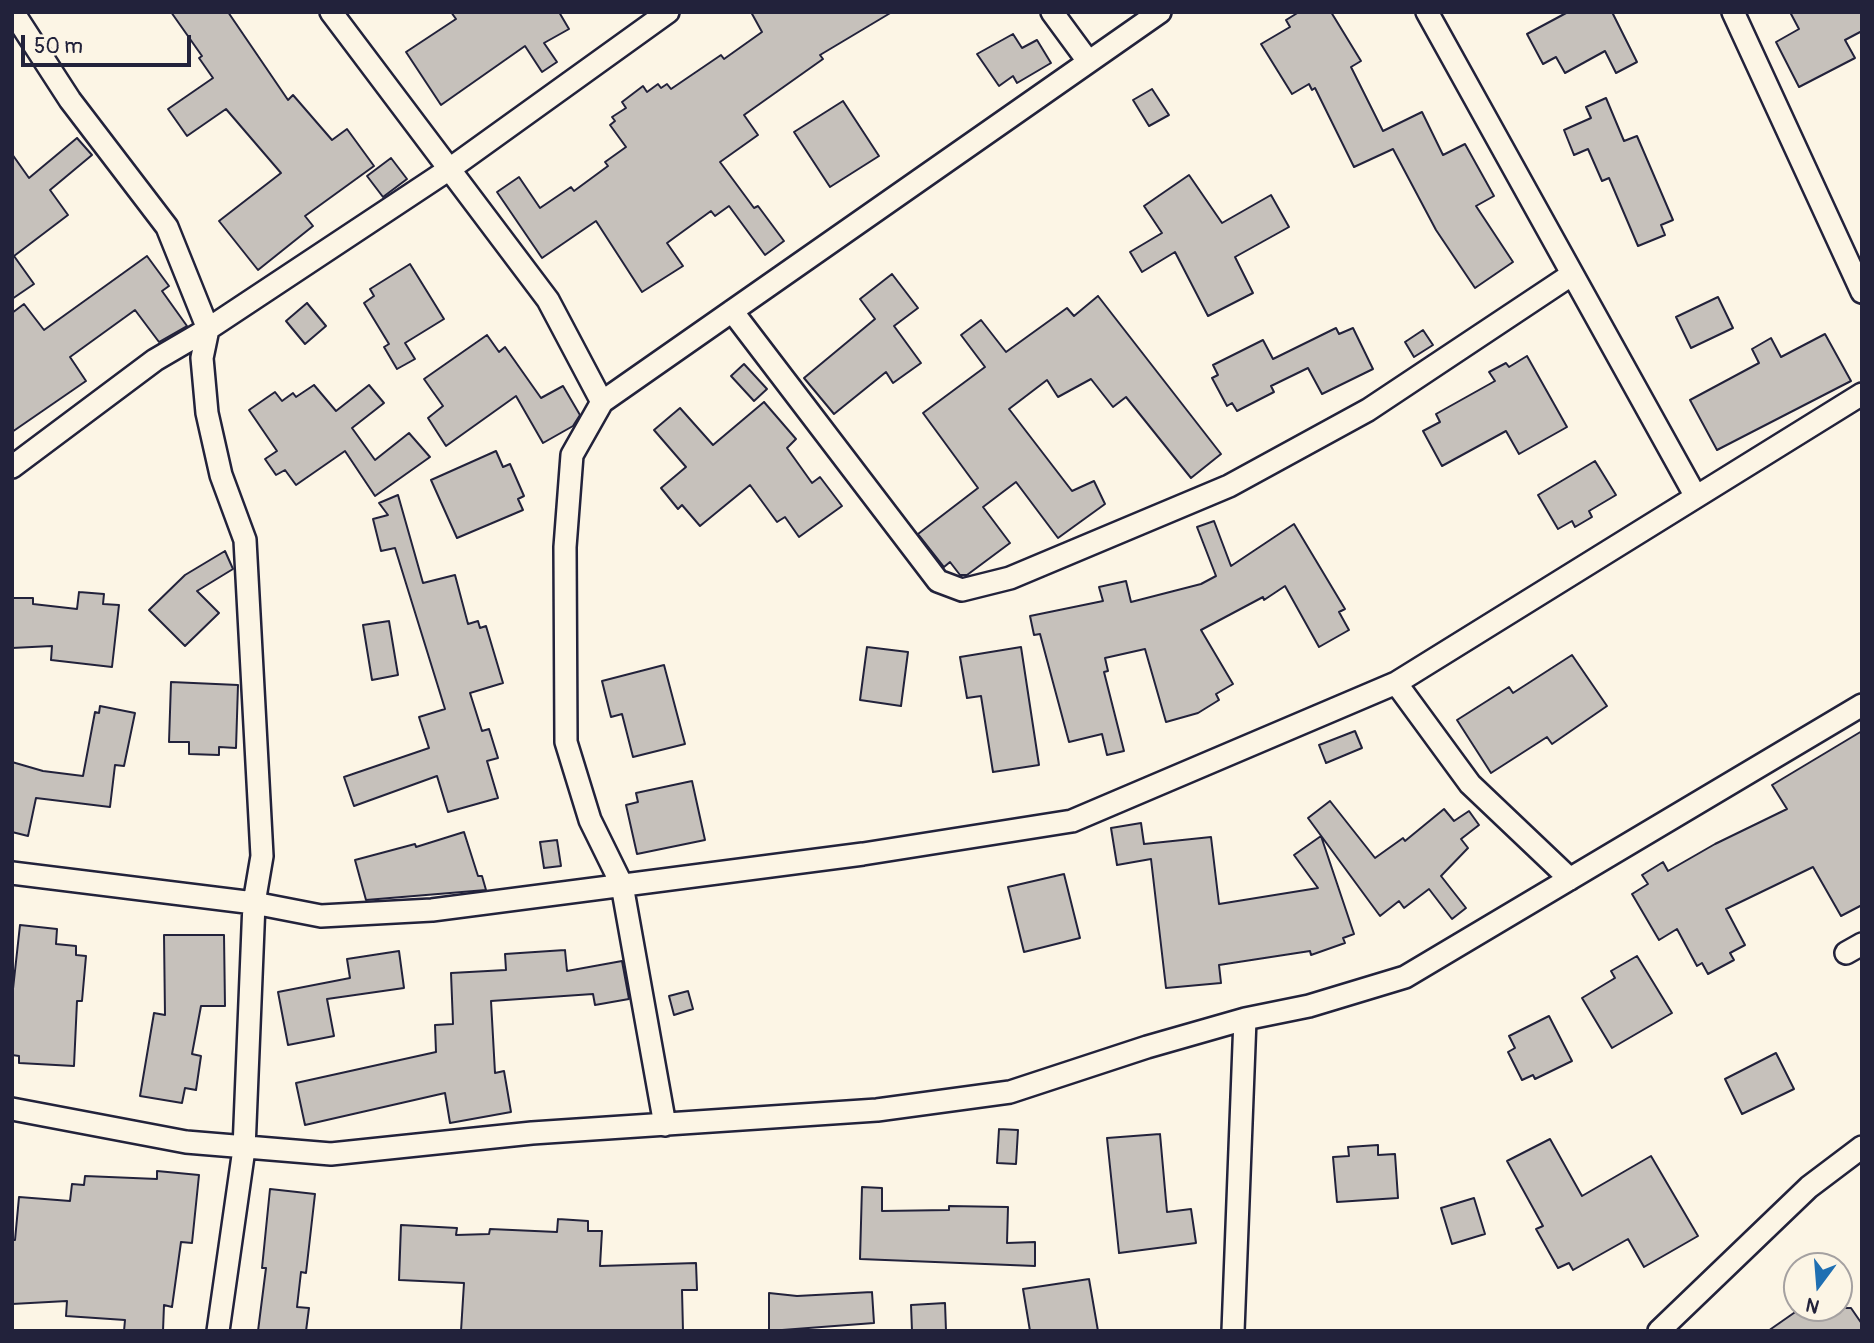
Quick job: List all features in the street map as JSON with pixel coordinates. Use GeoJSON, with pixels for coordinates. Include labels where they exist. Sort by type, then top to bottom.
{"type":"FeatureCollection","features":[{"type":"Feature","properties":{"kind":"street"},"geometry":{"type":"LineString","coordinates":[[13,12],[70,100],[167,227],[208,328],[201,358],[207,413],[220,475],[245,540],[262,856],[254,903],[244,1149],[218,1331]]}},
{"type":"Feature","properties":{"kind":"street"},"geometry":{"type":"LineString","coordinates":[[331,12],[548,300],[601,402]]}},
{"type":"Feature","properties":{"kind":"street"},"geometry":{"type":"LineString","coordinates":[[12,467],[155,360],[451,168],[668,12]]}},
{"type":"Feature","properties":{"kind":"street"},"geometry":{"type":"LineString","coordinates":[[1052,12],[1088,61]]}},
{"type":"Feature","properties":{"kind":"street"},"geometry":{"type":"LineString","coordinates":[[665,1125],[622,885],[590,820],[566,742],[565,547],[572,455],[601,402],[1160,12]]}},
{"type":"Feature","properties":{"kind":"street"},"geometry":{"type":"LineString","coordinates":[[1427,12],[1695,495]]}},
{"type":"Feature","properties":{"kind":"street"},"geometry":{"type":"LineString","coordinates":[[1732,12],[1862,292]]}},
{"type":"Feature","properties":{"kind":"street"},"geometry":{"type":"LineString","coordinates":[[732,311],[938,581],[962,590],[1010,578],[1229,486],[1368,410],[1572,275]]}},
{"type":"Feature","properties":{"kind":"street"},"geometry":{"type":"LineString","coordinates":[[12,873],[254,903],[321,916],[432,910],[863,854],[1072,821],[1396,683],[1695,495],[1862,394]]}},
{"type":"Feature","properties":{"kind":"street"},"geometry":{"type":"LineString","coordinates":[[1396,683],[1470,784],[1570,879]]}},
{"type":"Feature","properties":{"kind":"street"},"geometry":{"type":"LineString","coordinates":[[12,1109],[186,1142],[244,1149],[331,1154],[532,1133],[877,1110],[1010,1092],[1245,1019],[1309,1006],[1405,977],[1862,705]]}},
{"type":"Feature","properties":{"kind":"street"},"geometry":{"type":"LineString","coordinates":[[1233,1331],[1245,1019]]}},
{"type":"Feature","properties":{"kind":"street"},"geometry":{"type":"LineString","coordinates":[[1659,1331],[1809,1187],[1862,1147]]}},
{"type":"Feature","properties":{"kind":"building"},"geometry":{"type":"Polygon","coordinates":[[[171,12],[228,12],[288,100],[293,95],[332,140],[347,129],[374,166],[305,216],[313,226],[258,270],[219,221],[281,173],[226,109],[187,136],[168,109],[213,78],[199,58],[202,56],[171,12]]]}},
{"type":"Feature","properties":{"kind":"building"},"geometry":{"type":"Polygon","coordinates":[[[451,12],[559,12],[569,29],[544,43],[557,62],[542,72],[525,46],[441,105],[406,52],[456,19],[451,12]]]}},
{"type":"Feature","properties":{"kind":"building"},"geometry":{"type":"Polygon","coordinates":[[[751,12],[892,12],[820,55],[823,59],[744,115],[758,135],[720,162],[754,208],[758,206],[784,241],[765,255],[729,206],[715,216],[711,211],[667,243],[683,266],[642,292],[596,221],[542,258],[497,192],[519,177],[540,208],[571,187],[574,191],[608,166],[605,162],[626,147],[610,125],[615,121],[612,117],[626,108],[622,102],[643,86],[647,92],[658,84],[661,88],[667,84],[671,89],[721,55],[724,59],[762,32],[751,12]]]}},
{"type":"Feature","properties":{"kind":"building"},"geometry":{"type":"Polygon","coordinates":[[[1299,12],[1331,12],[1361,61],[1351,67],[1383,131],[1422,112],[1443,155],[1465,144],[1494,196],[1476,206],[1513,262],[1475,288],[1436,230],[1393,149],[1354,167],[1315,88],[1312,90],[1309,84],[1292,94],[1261,44],[1290,27],[1286,20],[1299,12]]]}},
{"type":"Feature","properties":{"kind":"building"},"geometry":{"type":"Polygon","coordinates":[[[1568,12],[1612,12],[1637,62],[1616,73],[1605,51],[1565,73],[1556,57],[1543,64],[1527,34],[1568,12]]]}},
{"type":"Feature","properties":{"kind":"building"},"geometry":{"type":"Polygon","coordinates":[[[1790,12],[1862,12],[1862,31],[1845,40],[1855,58],[1799,87],[1776,42],[1799,29],[1790,12]]]}},
{"type":"Feature","properties":{"kind":"building"},"geometry":{"type":"Polygon","coordinates":[[[1013,34],[1022,48],[1037,40],[1051,63],[1017,83],[1013,76],[999,86],[977,54],[1013,34]]]}},
{"type":"Feature","properties":{"kind":"building"},"geometry":{"type":"Polygon","coordinates":[[[1152,89],[1169,115],[1149,126],[1133,100],[1152,89]]]}},
{"type":"Feature","properties":{"kind":"building"},"geometry":{"type":"Polygon","coordinates":[[[1606,98],[1624,141],[1637,136],[1673,220],[1661,225],[1665,235],[1638,246],[1609,178],[1602,181],[1588,149],[1574,155],[1564,130],[1591,118],[1586,107],[1606,98]]]}},
{"type":"Feature","properties":{"kind":"building"},"geometry":{"type":"Polygon","coordinates":[[[843,101],[879,156],[830,187],[794,132],[843,101]]]}},
{"type":"Feature","properties":{"kind":"building"},"geometry":{"type":"Polygon","coordinates":[[[77,138],[92,155],[50,190],[68,215],[14,256],[34,284],[12,299],[12,154],[29,178],[77,138]]]}},
{"type":"Feature","properties":{"kind":"building"},"geometry":{"type":"Polygon","coordinates":[[[391,158],[407,179],[383,197],[367,176],[391,158]]]}},
{"type":"Feature","properties":{"kind":"building"},"geometry":{"type":"Polygon","coordinates":[[[1189,175],[1222,223],[1271,195],[1289,227],[1235,257],[1253,293],[1208,316],[1175,252],[1142,272],[1130,252],[1162,233],[1144,206],[1189,175]]]}},
{"type":"Feature","properties":{"kind":"building"},"geometry":{"type":"Polygon","coordinates":[[[147,256],[169,286],[162,291],[187,326],[159,342],[135,310],[70,357],[86,381],[12,432],[12,313],[24,304],[44,330],[147,256]]]}},
{"type":"Feature","properties":{"kind":"building"},"geometry":{"type":"Polygon","coordinates":[[[410,264],[444,319],[405,343],[415,359],[397,369],[384,347],[389,344],[364,303],[374,296],[370,289],[410,264]]]}},
{"type":"Feature","properties":{"kind":"building"},"geometry":{"type":"Polygon","coordinates":[[[892,274],[918,308],[894,326],[921,363],[893,383],[886,372],[834,414],[804,378],[875,319],[860,299],[892,274]]]}},
{"type":"Feature","properties":{"kind":"building"},"geometry":{"type":"Polygon","coordinates":[[[1098,296],[1221,454],[1191,478],[1126,397],[1113,407],[1091,379],[1058,397],[1047,380],[1009,409],[1072,491],[1094,481],[1105,504],[1058,538],[1016,482],[983,507],[1010,543],[967,575],[960,575],[950,562],[944,567],[918,534],[978,488],[923,413],[985,367],[961,335],[981,320],[1006,352],[1067,308],[1074,316],[1098,296]]]}},
{"type":"Feature","properties":{"kind":"building"},"geometry":{"type":"Polygon","coordinates":[[[1718,297],[1733,328],[1691,348],[1676,317],[1718,297]]]}},
{"type":"Feature","properties":{"kind":"building"},"geometry":{"type":"Polygon","coordinates":[[[307,303],[326,326],[305,344],[286,321],[307,303]]]}},
{"type":"Feature","properties":{"kind":"building"},"geometry":{"type":"Polygon","coordinates":[[[1336,328],[1339,334],[1353,328],[1373,369],[1322,394],[1308,368],[1271,386],[1274,392],[1237,411],[1232,403],[1227,406],[1212,378],[1218,375],[1213,365],[1263,340],[1273,359],[1336,328]]]}},
{"type":"Feature","properties":{"kind":"building"},"geometry":{"type":"Polygon","coordinates":[[[1423,330],[1433,345],[1414,357],[1405,342],[1423,330]]]}},
{"type":"Feature","properties":{"kind":"building"},"geometry":{"type":"Polygon","coordinates":[[[1825,334],[1851,381],[1717,450],[1690,400],[1759,363],[1752,349],[1771,338],[1781,357],[1825,334]]]}},
{"type":"Feature","properties":{"kind":"building"},"geometry":{"type":"Polygon","coordinates":[[[487,335],[499,352],[505,347],[541,398],[563,386],[580,415],[573,426],[543,443],[516,396],[446,446],[428,418],[443,406],[424,379],[487,335]]]}},
{"type":"Feature","properties":{"kind":"building"},"geometry":{"type":"Polygon","coordinates":[[[1527,356],[1567,427],[1519,454],[1506,431],[1442,466],[1423,431],[1440,422],[1436,414],[1495,381],[1489,372],[1506,363],[1509,367],[1527,356]]]}},
{"type":"Feature","properties":{"kind":"building"},"geometry":{"type":"Polygon","coordinates":[[[744,364],[767,389],[754,401],[731,376],[744,364]]]}},
{"type":"Feature","properties":{"kind":"building"},"geometry":{"type":"Polygon","coordinates":[[[314,385],[336,411],[369,385],[384,403],[352,428],[375,460],[409,433],[430,457],[375,496],[345,451],[296,485],[285,470],[276,475],[265,459],[277,451],[249,410],[275,392],[282,401],[293,393],[296,397],[314,385]]]}},
{"type":"Feature","properties":{"kind":"building"},"geometry":{"type":"Polygon","coordinates":[[[764,402],[796,439],[787,448],[812,483],[820,477],[842,506],[799,537],[785,517],[777,522],[750,485],[700,526],[682,505],[678,509],[661,488],[686,467],[654,430],[680,408],[713,445],[764,402]]]}},
{"type":"Feature","properties":{"kind":"building"},"geometry":{"type":"Polygon","coordinates":[[[496,451],[503,467],[510,464],[524,496],[518,499],[523,510],[457,538],[431,480],[496,451]]]}},
{"type":"Feature","properties":{"kind":"building"},"geometry":{"type":"Polygon","coordinates":[[[1595,461],[1616,495],[1589,511],[1592,517],[1575,527],[1572,521],[1558,529],[1538,495],[1595,461]]]}},
{"type":"Feature","properties":{"kind":"building"},"geometry":{"type":"Polygon","coordinates":[[[398,495],[423,583],[455,575],[468,624],[478,621],[480,628],[486,626],[503,683],[470,693],[482,731],[489,729],[498,758],[487,761],[498,798],[448,812],[437,776],[354,806],[344,777],[429,748],[419,717],[445,709],[395,548],[381,551],[373,519],[388,515],[379,503],[398,495]]]}},
{"type":"Feature","properties":{"kind":"building"},"geometry":{"type":"Polygon","coordinates":[[[1214,521],[1231,566],[1294,524],[1345,609],[1339,612],[1349,630],[1319,647],[1285,586],[1264,600],[1263,597],[1201,630],[1233,684],[1216,694],[1219,700],[1198,713],[1166,722],[1145,649],[1105,658],[1108,671],[1104,672],[1124,751],[1107,755],[1102,734],[1069,742],[1040,634],[1034,635],[1030,616],[1103,601],[1099,587],[1126,581],[1131,602],[1201,584],[1216,576],[1197,527],[1214,521]]]}},
{"type":"Feature","properties":{"kind":"building"},"geometry":{"type":"Polygon","coordinates":[[[225,551],[233,569],[197,591],[219,613],[185,646],[149,610],[185,575],[225,551]]]}},
{"type":"Feature","properties":{"kind":"building"},"geometry":{"type":"Polygon","coordinates":[[[79,592],[104,594],[103,604],[119,605],[112,667],[51,660],[52,646],[12,648],[12,598],[33,598],[33,604],[77,609],[79,592]]]}},
{"type":"Feature","properties":{"kind":"building"},"geometry":{"type":"Polygon","coordinates":[[[389,621],[398,675],[372,680],[363,625],[389,621]]]}},
{"type":"Feature","properties":{"kind":"building"},"geometry":{"type":"Polygon","coordinates":[[[867,647],[908,652],[901,706],[860,700],[867,647]]]}},
{"type":"Feature","properties":{"kind":"building"},"geometry":{"type":"Polygon","coordinates":[[[1021,647],[1039,765],[993,772],[981,696],[967,698],[960,657],[1021,647]]]}},
{"type":"Feature","properties":{"kind":"building"},"geometry":{"type":"Polygon","coordinates":[[[1572,655],[1607,706],[1552,744],[1547,737],[1491,773],[1457,720],[1509,687],[1513,693],[1572,655]]]}},
{"type":"Feature","properties":{"kind":"building"},"geometry":{"type":"Polygon","coordinates":[[[664,665],[685,744],[633,757],[622,714],[611,717],[602,681],[664,665]]]}},
{"type":"Feature","properties":{"kind":"building"},"geometry":{"type":"Polygon","coordinates":[[[171,682],[238,685],[236,748],[219,747],[219,755],[189,754],[189,742],[169,742],[171,682]]]}},
{"type":"Feature","properties":{"kind":"building"},"geometry":{"type":"Polygon","coordinates":[[[100,706],[135,713],[124,766],[115,765],[110,807],[36,798],[28,836],[12,832],[12,762],[43,771],[83,776],[95,712],[99,713],[100,706]]]}},
{"type":"Feature","properties":{"kind":"building"},"geometry":{"type":"Polygon","coordinates":[[[1355,731],[1362,748],[1326,763],[1319,745],[1355,731]]]}},
{"type":"Feature","properties":{"kind":"building"},"geometry":{"type":"Polygon","coordinates":[[[1862,731],[1862,905],[1841,916],[1813,867],[1726,909],[1745,945],[1730,953],[1734,960],[1708,974],[1702,963],[1697,966],[1677,929],[1659,940],[1632,894],[1648,884],[1642,875],[1663,862],[1668,871],[1715,844],[1787,809],[1772,785],[1862,731]]]}},
{"type":"Feature","properties":{"kind":"building"},"geometry":{"type":"Polygon","coordinates":[[[692,781],[705,840],[637,854],[626,805],[638,802],[636,793],[692,781]]]}},
{"type":"Feature","properties":{"kind":"building"},"geometry":{"type":"Polygon","coordinates":[[[1330,801],[1375,858],[1403,838],[1405,841],[1444,809],[1454,821],[1469,811],[1479,825],[1461,839],[1468,848],[1441,876],[1466,908],[1452,919],[1429,889],[1404,908],[1399,901],[1380,916],[1308,818],[1330,801]]]}},
{"type":"Feature","properties":{"kind":"building"},"geometry":{"type":"Polygon","coordinates":[[[1141,823],[1144,844],[1211,837],[1219,904],[1318,888],[1294,855],[1321,836],[1354,934],[1343,938],[1345,943],[1311,955],[1310,951],[1219,965],[1221,983],[1166,988],[1151,859],[1117,865],[1111,828],[1141,823]]]}},
{"type":"Feature","properties":{"kind":"building"},"geometry":{"type":"Polygon","coordinates":[[[464,832],[478,876],[482,876],[486,890],[366,900],[355,860],[415,844],[416,847],[464,832]]]}},
{"type":"Feature","properties":{"kind":"building"},"geometry":{"type":"Polygon","coordinates":[[[557,840],[561,866],[544,868],[540,842],[557,840]]]}},
{"type":"Feature","properties":{"kind":"building"},"geometry":{"type":"Polygon","coordinates":[[[1064,874],[1080,938],[1024,952],[1008,887],[1064,874]]]}},
{"type":"Feature","properties":{"kind":"building"},"geometry":{"type":"Polygon","coordinates":[[[20,925],[57,929],[56,944],[76,946],[76,955],[86,956],[82,1001],[77,1001],[74,1066],[19,1063],[19,1056],[12,1055],[12,998],[20,925]]]}},
{"type":"Feature","properties":{"kind":"building"},"geometry":{"type":"Polygon","coordinates":[[[164,935],[224,935],[225,1006],[201,1006],[192,1054],[201,1056],[196,1090],[185,1088],[182,1103],[140,1096],[154,1013],[165,1015],[164,935]]]}},
{"type":"Feature","properties":{"kind":"building"},"geometry":{"type":"Polygon","coordinates":[[[565,950],[567,971],[622,961],[629,999],[595,1005],[593,994],[491,1001],[495,1073],[504,1071],[511,1112],[450,1123],[445,1093],[305,1125],[296,1083],[436,1052],[435,1025],[453,1024],[451,973],[506,970],[505,954],[565,950]]]}},
{"type":"Feature","properties":{"kind":"building"},"geometry":{"type":"Polygon","coordinates":[[[399,951],[404,988],[327,999],[334,1036],[288,1045],[278,992],[350,978],[347,959],[399,951]]]}},
{"type":"Feature","properties":{"kind":"building"},"geometry":{"type":"Polygon","coordinates":[[[1637,956],[1672,1013],[1612,1048],[1582,998],[1615,978],[1611,971],[1637,956]]]}},
{"type":"Feature","properties":{"kind":"building"},"geometry":{"type":"Polygon","coordinates":[[[688,991],[693,1009],[674,1015],[669,996],[688,991]]]}},
{"type":"Feature","properties":{"kind":"building"},"geometry":{"type":"Polygon","coordinates":[[[1549,1016],[1572,1061],[1535,1079],[1533,1075],[1522,1080],[1508,1052],[1515,1048],[1509,1036],[1549,1016]]]}},
{"type":"Feature","properties":{"kind":"building"},"geometry":{"type":"Polygon","coordinates":[[[1776,1053],[1794,1089],[1742,1114],[1725,1079],[1776,1053]]]}},
{"type":"Feature","properties":{"kind":"building"},"geometry":{"type":"Polygon","coordinates":[[[999,1129],[1018,1130],[1016,1164],[997,1163],[999,1129]]]}},
{"type":"Feature","properties":{"kind":"building"},"geometry":{"type":"Polygon","coordinates":[[[1160,1134],[1167,1212],[1191,1209],[1196,1243],[1119,1253],[1107,1138],[1160,1134]]]}},
{"type":"Feature","properties":{"kind":"building"},"geometry":{"type":"Polygon","coordinates":[[[1550,1139],[1582,1196],[1651,1156],[1698,1236],[1644,1267],[1628,1239],[1573,1270],[1569,1263],[1558,1268],[1536,1229],[1543,1226],[1507,1161],[1550,1139]]]}},
{"type":"Feature","properties":{"kind":"building"},"geometry":{"type":"Polygon","coordinates":[[[1378,1145],[1378,1155],[1395,1154],[1398,1198],[1337,1202],[1333,1157],[1349,1156],[1348,1147],[1378,1145]]]}},
{"type":"Feature","properties":{"kind":"building"},"geometry":{"type":"Polygon","coordinates":[[[157,1171],[199,1175],[192,1243],[181,1242],[172,1307],[164,1305],[163,1331],[124,1331],[125,1320],[66,1316],[67,1301],[12,1304],[12,1240],[15,1240],[19,1197],[70,1201],[72,1184],[84,1185],[85,1176],[157,1179],[157,1171]]]}},
{"type":"Feature","properties":{"kind":"building"},"geometry":{"type":"Polygon","coordinates":[[[862,1187],[882,1188],[882,1211],[949,1210],[949,1206],[1008,1207],[1007,1243],[1035,1242],[1035,1266],[860,1259],[862,1187]]]}},
{"type":"Feature","properties":{"kind":"building"},"geometry":{"type":"Polygon","coordinates":[[[270,1189],[315,1194],[306,1273],[301,1272],[297,1307],[309,1308],[306,1331],[258,1331],[266,1268],[262,1268],[270,1189]]]}},
{"type":"Feature","properties":{"kind":"building"},"geometry":{"type":"Polygon","coordinates":[[[1474,1198],[1485,1234],[1452,1244],[1441,1208],[1474,1198]]]}},
{"type":"Feature","properties":{"kind":"building"},"geometry":{"type":"Polygon","coordinates":[[[558,1219],[588,1221],[588,1231],[602,1231],[600,1266],[696,1263],[697,1290],[682,1290],[683,1331],[461,1331],[464,1283],[399,1280],[401,1225],[457,1228],[456,1235],[489,1234],[490,1229],[557,1232],[558,1219]]]}},
{"type":"Feature","properties":{"kind":"building"},"geometry":{"type":"Polygon","coordinates":[[[1089,1279],[1098,1331],[1030,1331],[1023,1289],[1089,1279]]]}},
{"type":"Feature","properties":{"kind":"building"},"geometry":{"type":"Polygon","coordinates":[[[872,1292],[874,1323],[769,1331],[769,1293],[797,1296],[872,1292]]]}},
{"type":"Feature","properties":{"kind":"building"},"geometry":{"type":"Polygon","coordinates":[[[945,1303],[946,1331],[912,1331],[911,1305],[945,1303]]]}},
{"type":"Feature","properties":{"kind":"building"},"geometry":{"type":"Polygon","coordinates":[[[1853,1311],[1862,1324],[1862,1331],[1768,1331],[1783,1321],[1853,1322],[1853,1311]]]}}]}
